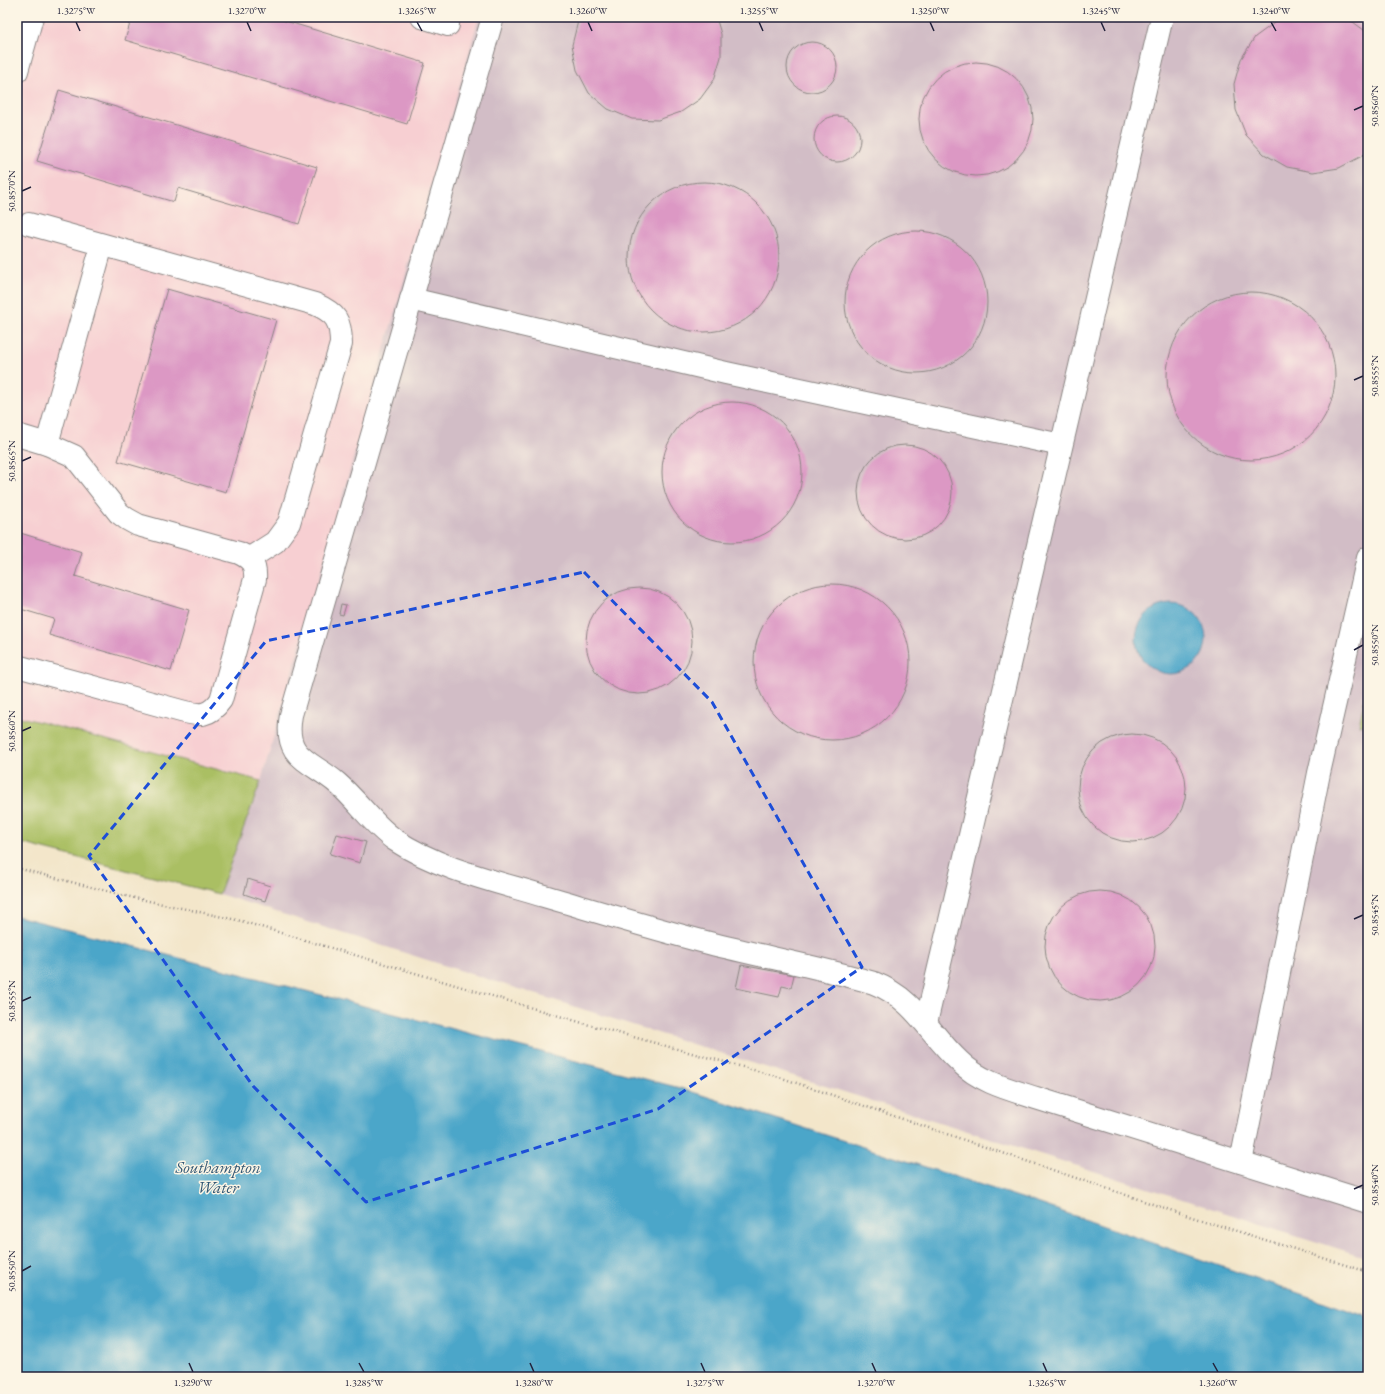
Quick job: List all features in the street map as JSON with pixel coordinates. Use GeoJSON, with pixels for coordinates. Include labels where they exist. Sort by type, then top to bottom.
{"type":"FeatureCollection","features":[{"type":"Feature","properties":{"kind":"street"},"geometry":{"type":"LineString","coordinates":[[17,70],[32,17]]}},
{"type":"Feature","properties":{"kind":"street"},"geometry":{"type":"LineString","coordinates":[[422,17],[448,25]]}},
{"type":"Feature","properties":{"kind":"street"},"geometry":{"type":"LineString","coordinates":[[493,17],[291,715],[289,734],[294,749],[301,758],[323,772],[347,791],[383,830],[395,839],[434,860],[479,877],[708,943],[874,982],[897,994],[926,1023],[959,1062],[982,1079],[1036,1098],[1368,1202]]}},
{"type":"Feature","properties":{"kind":"street"},"geometry":{"type":"LineString","coordinates":[[926,1023],[1162,17]]}},
{"type":"Feature","properties":{"kind":"street"},"geometry":{"type":"LineString","coordinates":[[29,224],[315,304],[325,309],[336,318],[341,328],[341,344],[289,523],[275,542],[250,558]]}},
{"type":"Feature","properties":{"kind":"street"},"geometry":{"type":"LineString","coordinates":[[46,444],[102,245]]}},
{"type":"Feature","properties":{"kind":"street"},"geometry":{"type":"LineString","coordinates":[[412,300],[726,373],[1061,445]]}},
{"type":"Feature","properties":{"kind":"street"},"geometry":{"type":"LineString","coordinates":[[17,435],[46,444],[74,456],[126,519],[138,525],[239,553],[250,558],[256,568],[255,579],[225,689],[221,700],[214,710],[203,715],[181,711],[17,666]]}},
{"type":"Feature","properties":{"kind":"street"},"geometry":{"type":"LineString","coordinates":[[1241,1162],[1319,773],[1368,558]]}},
{"type":"Feature","properties":{"kind":"path"},"geometry":{"type":"LineString","coordinates":[[17,868],[126,896],[241,921],[579,1022],[779,1078],[1179,1213],[1368,1272]]}},
{"type":"Feature","properties":{"kind":"highlighted area"},"geometry":{"type":"Polygon","coordinates":[[[584,572],[712,702],[862,967],[658,1109],[366,1202],[253,1086],[89,856],[266,641],[584,572]]]}},
{"type":"Feature","properties":{"kind":"shaded area"},"geometry":{"type":"Polygon","coordinates":[[[17,17],[479,17],[261,781],[17,716],[17,17]]]}},
{"type":"Feature","properties":{"kind":"shaded area"},"geometry":{"type":"Polygon","coordinates":[[[479,17],[1368,17],[1368,1258],[219,894],[261,781],[479,17]]]}},
{"type":"Feature","properties":{"kind":"green space"},"geometry":{"type":"Polygon","coordinates":[[[1368,684],[1368,727],[1359,725],[1368,684]]]}},
{"type":"Feature","properties":{"kind":"green space"},"geometry":{"type":"Polygon","coordinates":[[[17,716],[261,781],[219,894],[17,842],[17,716]]]}},
{"type":"Feature","properties":{"kind":"water"},"geometry":{"type":"Polygon","coordinates":[[[1171,604],[1184,607],[1196,614],[1203,626],[1206,639],[1203,652],[1196,664],[1184,671],[1171,674],[1158,671],[1146,664],[1139,652],[1136,639],[1139,626],[1146,614],[1158,607],[1171,604]]]}},
{"type":"Feature","properties":{"kind":"water","name":"Southampton Water"},"geometry":{"type":"Polygon","coordinates":[[[17,916],[680,1088],[1037,1203],[1368,1317],[1368,1377],[17,1377],[17,916]]]}},
{"type":"Feature","properties":{"kind":"building"},"geometry":{"type":"Polygon","coordinates":[[[132,17],[272,17],[425,63],[407,124],[125,40],[132,17]]]}},
{"type":"Feature","properties":{"kind":"building"},"geometry":{"type":"Polygon","coordinates":[[[579,17],[716,17],[721,34],[721,57],[714,80],[700,99],[681,112],[658,120],[632,119],[608,109],[589,93],[577,70],[572,45],[579,17]]]}},
{"type":"Feature","properties":{"kind":"building"},"geometry":{"type":"Polygon","coordinates":[[[1288,17],[1341,17],[1353,22],[1368,33],[1368,150],[1362,156],[1339,168],[1313,172],[1287,167],[1264,154],[1246,135],[1236,110],[1234,84],[1241,59],[1255,37],[1277,21],[1288,17]]]}},
{"type":"Feature","properties":{"kind":"building"},"geometry":{"type":"Polygon","coordinates":[[[807,42],[817,42],[830,49],[837,62],[837,72],[830,85],[817,92],[807,92],[798,88],[791,81],[787,72],[787,62],[791,53],[798,46],[807,42]]]}},
{"type":"Feature","properties":{"kind":"building"},"geometry":{"type":"Polygon","coordinates":[[[976,62],[998,66],[1008,71],[1024,87],[1029,97],[1033,119],[1029,141],[1024,151],[1008,167],[998,172],[976,176],[954,172],[944,167],[928,151],[923,141],[919,119],[923,97],[928,87],[944,71],[954,66],[976,62]]]}},
{"type":"Feature","properties":{"kind":"building"},"geometry":{"type":"Polygon","coordinates":[[[59,90],[317,167],[299,224],[178,188],[174,202],[37,161],[59,90]]]}},
{"type":"Feature","properties":{"kind":"building"},"geometry":{"type":"Polygon","coordinates":[[[837,116],[850,120],[856,126],[860,139],[856,152],[850,158],[837,162],[824,158],[818,152],[814,139],[818,126],[824,120],[837,116]]]}},
{"type":"Feature","properties":{"kind":"building"},"geometry":{"type":"Polygon","coordinates":[[[711,182],[733,187],[746,194],[762,209],[774,228],[778,242],[778,272],[774,286],[767,299],[752,315],[733,327],[719,331],[697,332],[675,327],[662,320],[641,299],[634,286],[630,272],[629,250],[634,228],[641,215],[662,194],[675,187],[689,183],[711,182]]]}},
{"type":"Feature","properties":{"kind":"building"},"geometry":{"type":"Polygon","coordinates":[[[916,231],[936,234],[943,237],[961,247],[971,257],[984,282],[987,302],[984,322],[981,329],[971,347],[961,357],[936,370],[916,373],[896,370],[889,367],[871,357],[861,347],[848,322],[845,302],[848,282],[851,275],[861,257],[871,247],[896,234],[916,231]]]}},
{"type":"Feature","properties":{"kind":"building"},"geometry":{"type":"Polygon","coordinates":[[[167,289],[276,320],[226,492],[118,461],[167,289]]]}},
{"type":"Feature","properties":{"kind":"building"},"geometry":{"type":"Polygon","coordinates":[[[1243,292],[1259,292],[1283,298],[1298,306],[1311,316],[1321,329],[1329,344],[1334,360],[1334,392],[1329,408],[1321,423],[1311,436],[1298,446],[1275,457],[1259,460],[1243,460],[1227,457],[1211,450],[1197,441],[1186,430],[1177,416],[1170,400],[1167,384],[1167,368],[1170,352],[1177,336],[1186,322],[1197,311],[1211,302],[1227,295],[1243,292]]]}},
{"type":"Feature","properties":{"kind":"building"},"geometry":{"type":"Polygon","coordinates":[[[739,402],[759,407],[782,422],[797,445],[801,458],[801,486],[797,499],[782,522],[759,537],[746,541],[725,542],[705,537],[682,522],[667,499],[663,486],[662,465],[667,445],[682,422],[705,407],[718,403],[739,402]]]}},
{"type":"Feature","properties":{"kind":"building"},"geometry":{"type":"Polygon","coordinates":[[[896,445],[914,445],[923,448],[939,458],[949,474],[952,483],[952,501],[949,510],[939,526],[923,536],[914,539],[896,539],[887,536],[871,526],[861,510],[858,501],[858,483],[861,474],[871,458],[887,448],[896,445]]]}},
{"type":"Feature","properties":{"kind":"building"},"geometry":{"type":"Polygon","coordinates":[[[17,532],[82,552],[75,576],[189,610],[171,671],[49,635],[54,619],[17,608],[17,532]]]}},
{"type":"Feature","properties":{"kind":"building"},"geometry":{"type":"Polygon","coordinates":[[[824,584],[840,584],[855,587],[869,593],[882,602],[892,612],[901,625],[907,639],[910,662],[909,677],[901,699],[892,712],[882,722],[869,731],[855,737],[840,740],[824,740],[809,737],[795,731],[782,722],[772,712],[763,699],[757,685],[754,670],[754,654],[757,639],[763,625],[772,612],[782,602],[795,593],[809,587],[824,584]]]}},
{"type":"Feature","properties":{"kind":"building"},"geometry":{"type":"Polygon","coordinates":[[[639,588],[659,592],[676,604],[688,621],[692,641],[688,661],[676,678],[659,690],[639,694],[619,690],[602,678],[590,661],[586,641],[590,621],[602,604],[619,592],[639,588]]]}},
{"type":"Feature","properties":{"kind":"building"},"geometry":{"type":"Polygon","coordinates":[[[341,604],[346,605],[343,615],[339,614],[341,604]]]}},
{"type":"Feature","properties":{"kind":"building"},"geometry":{"type":"Polygon","coordinates":[[[1132,734],[1153,738],[1170,750],[1182,767],[1186,788],[1182,809],[1170,826],[1153,838],[1132,842],[1111,838],[1094,826],[1082,809],[1078,788],[1082,767],[1094,750],[1111,738],[1132,734]]]}},
{"type":"Feature","properties":{"kind":"building"},"geometry":{"type":"Polygon","coordinates":[[[337,834],[366,842],[360,863],[330,854],[337,834]]]}},
{"type":"Feature","properties":{"kind":"building"},"geometry":{"type":"Polygon","coordinates":[[[248,879],[270,886],[265,901],[244,894],[248,879]]]}},
{"type":"Feature","properties":{"kind":"building"},"geometry":{"type":"Polygon","coordinates":[[[1100,891],[1121,895],[1131,900],[1139,907],[1146,915],[1151,925],[1155,946],[1151,967],[1146,977],[1139,985],[1131,992],[1121,997],[1100,1001],[1079,997],[1069,992],[1061,985],[1054,977],[1049,967],[1045,946],[1049,925],[1054,915],[1061,907],[1069,900],[1079,895],[1100,891]]]}},
{"type":"Feature","properties":{"kind":"building"},"geometry":{"type":"Polygon","coordinates":[[[741,965],[794,975],[791,988],[782,986],[779,997],[736,988],[741,965]]]}}]}
